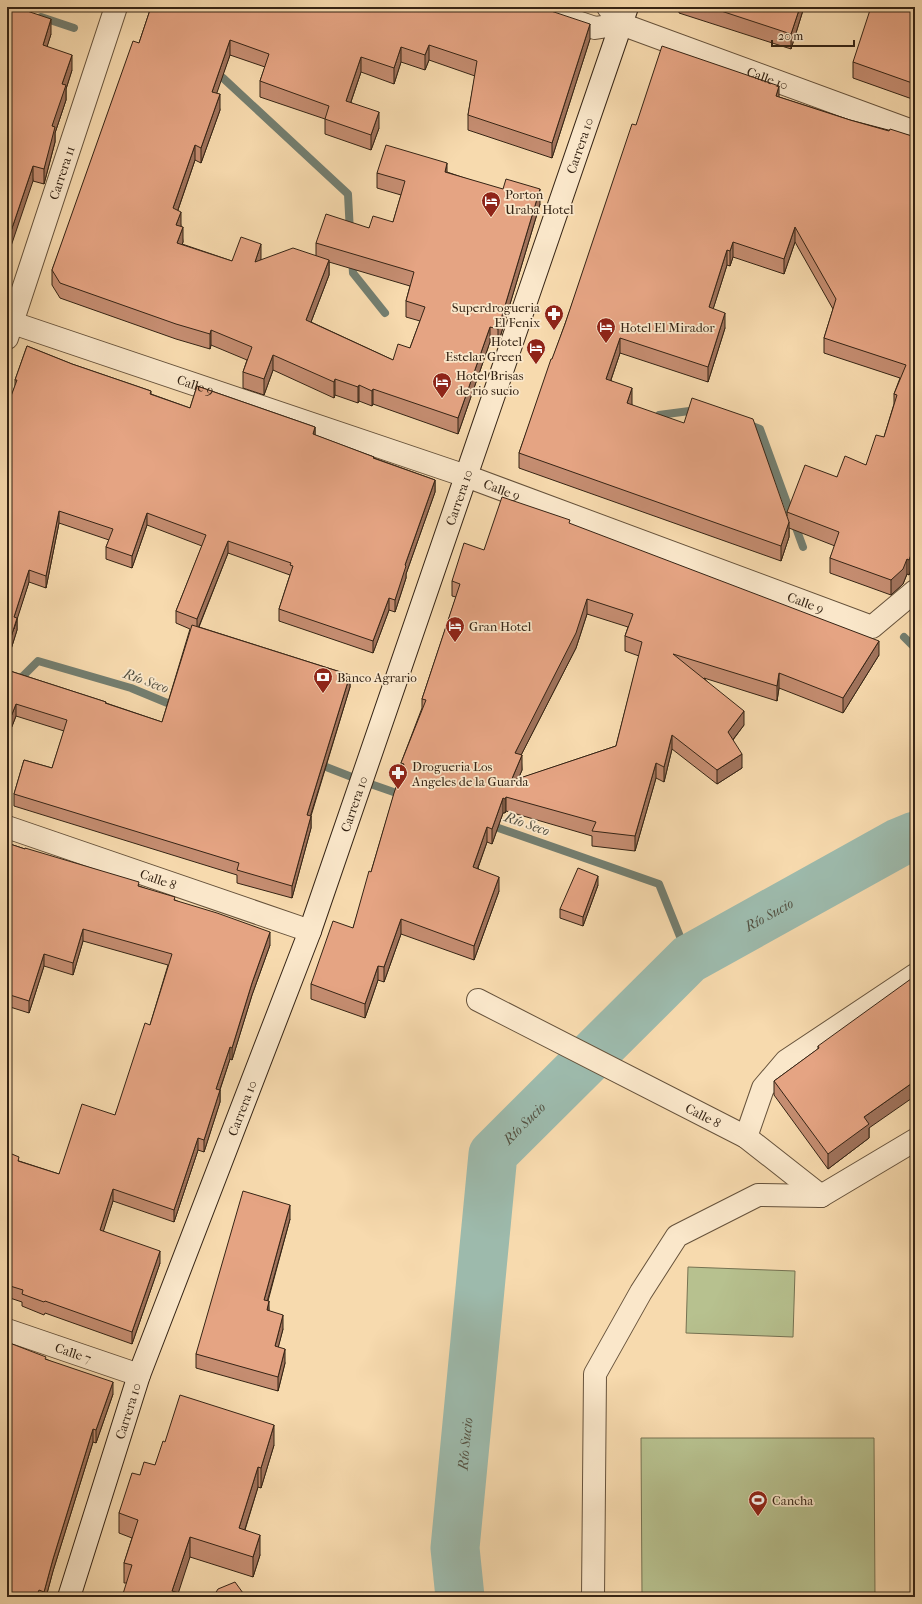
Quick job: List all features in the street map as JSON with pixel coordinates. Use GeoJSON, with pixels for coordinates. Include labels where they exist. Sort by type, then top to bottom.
{"type":"FeatureCollection","features":[{"type":"Feature","properties":{"kind":"street","name":"Carrera 11"},"geometry":{"type":"LineString","coordinates":[[9,327],[116,7]]}},
{"type":"Feature","properties":{"kind":"street","name":"Calle 10"},"geometry":{"type":"LineString","coordinates":[[533,7],[595,28],[624,16],[915,132]]}},
{"type":"Feature","properties":{"kind":"street"},"geometry":{"type":"LineString","coordinates":[[608,7],[624,16]]}},
{"type":"Feature","properties":{"kind":"street","name":"Carrera 10"},"geometry":{"type":"LineString","coordinates":[[69,1597],[139,1375],[310,931],[624,16]]}},
{"type":"Feature","properties":{"kind":"street","name":"Calle 9"},"geometry":{"type":"LineString","coordinates":[[9,327],[466,476],[872,627],[915,591]]}},
{"type":"Feature","properties":{"kind":"street","name":"Calle 8"},"geometry":{"type":"LineString","coordinates":[[7,827],[310,931]]}},
{"type":"Feature","properties":{"kind":"street"},"geometry":{"type":"LineString","coordinates":[[746,1137],[763,1088],[786,1061],[915,975]]}},
{"type":"Feature","properties":{"kind":"street","name":"Calle 8"},"geometry":{"type":"LineString","coordinates":[[478,1000],[746,1137],[821,1196]]}},
{"type":"Feature","properties":{"kind":"street"},"geometry":{"type":"LineString","coordinates":[[593,1597],[595,1374],[641,1292],[678,1236],[758,1195],[821,1196],[915,1140]]}},
{"type":"Feature","properties":{"kind":"street","name":"Calle 7"},"geometry":{"type":"LineString","coordinates":[[7,1330],[139,1375]]}},
{"type":"Feature","properties":{"kind":"green space"},"geometry":{"type":"Polygon","coordinates":[[[688,1267],[795,1271],[793,1337],[686,1333],[688,1267]]]}},
{"type":"Feature","properties":{"kind":"green space","name":"Cancha"},"geometry":{"type":"Polygon","coordinates":[[[641,1438],[874,1438],[875,1597],[642,1597],[641,1438]]]}},
{"type":"Feature","properties":{"kind":"building"},"geometry":{"type":"Polygon","coordinates":[[[7,7],[15,7],[51,19],[43,45],[72,55],[62,84],[66,85],[52,126],[55,127],[44,169],[33,166],[7,243],[7,7]]]}},
{"type":"Feature","properties":{"kind":"building"},"geometry":{"type":"Polygon","coordinates":[[[151,7],[539,7],[590,24],[552,143],[468,115],[477,61],[429,45],[425,55],[401,47],[394,68],[361,57],[346,101],[379,112],[371,135],[325,119],[329,106],[260,81],[269,54],[230,40],[212,92],[220,94],[201,148],[195,145],[173,208],[181,212],[176,225],[183,227],[177,243],[232,261],[241,237],[261,244],[255,262],[293,248],[329,260],[306,320],[393,360],[398,344],[410,348],[425,307],[406,301],[414,272],[316,243],[326,214],[369,228],[373,216],[393,222],[405,181],[377,173],[386,145],[447,163],[445,172],[503,189],[506,179],[540,189],[498,329],[490,327],[458,418],[373,389],[372,391],[359,385],[358,387],[335,379],[334,382],[273,355],[264,379],[243,372],[252,347],[211,330],[210,334],[176,324],[60,283],[52,270],[133,41],[139,43],[151,7]]]}},
{"type":"Feature","properties":{"kind":"building"},"geometry":{"type":"Polygon","coordinates":[[[709,7],[800,7],[791,34],[709,7]]]}},
{"type":"Feature","properties":{"kind":"building"},"geometry":{"type":"Polygon","coordinates":[[[871,7],[915,7],[915,84],[853,62],[871,7]]]}},
{"type":"Feature","properties":{"kind":"building"},"geometry":{"type":"Polygon","coordinates":[[[662,46],[779,86],[776,96],[850,120],[889,131],[890,129],[915,137],[915,544],[909,560],[907,559],[903,569],[891,580],[830,558],[839,532],[787,512],[805,465],[837,477],[845,456],[866,465],[876,435],[884,437],[897,395],[894,394],[906,365],[824,338],[836,299],[795,227],[784,259],[733,242],[730,251],[727,250],[709,307],[725,313],[708,367],[620,338],[606,379],[632,388],[627,403],[684,423],[692,398],[753,419],[789,522],[781,546],[519,453],[551,359],[565,324],[632,124],[636,125],[662,46]]]}},
{"type":"Feature","properties":{"kind":"building"},"geometry":{"type":"Polygon","coordinates":[[[27,346],[72,364],[151,391],[150,394],[190,408],[197,386],[315,427],[313,434],[374,457],[373,458],[435,480],[405,565],[406,566],[395,600],[389,598],[373,641],[279,609],[293,566],[290,565],[291,563],[228,541],[197,619],[176,611],[206,535],[147,513],[132,556],[106,547],[113,529],[59,511],[46,576],[29,570],[14,617],[17,618],[7,650],[7,407],[27,346]]]}},
{"type":"Feature","properties":{"kind":"building"},"geometry":{"type":"Polygon","coordinates":[[[502,497],[570,520],[569,523],[879,641],[843,698],[779,673],[777,686],[673,654],[744,711],[728,732],[742,754],[717,770],[672,735],[664,767],[656,763],[635,836],[592,831],[596,822],[506,797],[505,799],[503,798],[492,829],[487,827],[473,867],[499,877],[474,946],[401,919],[384,967],[378,966],[365,1004],[311,984],[333,921],[353,928],[369,871],[371,872],[404,764],[401,763],[426,700],[422,699],[460,584],[452,581],[464,543],[484,550],[502,497]],[[587,599],[576,633],[515,753],[522,755],[511,781],[616,746],[642,642],[625,636],[633,614],[587,599]]]}},
{"type":"Feature","properties":{"kind":"building"},"geometry":{"type":"Polygon","coordinates":[[[192,625],[350,675],[307,815],[311,816],[292,886],[237,870],[239,863],[14,794],[24,760],[52,768],[67,720],[16,704],[7,727],[7,670],[162,722],[192,625]]]}},
{"type":"Feature","properties":{"kind":"building"},"geometry":{"type":"Polygon","coordinates":[[[7,843],[139,882],[138,886],[175,897],[174,900],[217,913],[270,932],[252,983],[232,1048],[230,1047],[216,1089],[220,1090],[204,1140],[198,1138],[174,1210],[113,1189],[100,1230],[160,1251],[132,1332],[22,1294],[23,1290],[7,1285],[7,1152],[19,1157],[18,1161],[59,1174],[82,1104],[115,1115],[145,1023],[150,1025],[172,954],[83,929],[73,963],[44,954],[29,1001],[7,994],[7,843]]]}},
{"type":"Feature","properties":{"kind":"building"},"geometry":{"type":"Polygon","coordinates":[[[578,868],[598,876],[583,917],[560,909],[578,868]]]}},
{"type":"Feature","properties":{"kind":"building"},"geometry":{"type":"Polygon","coordinates":[[[915,976],[915,1081],[864,1117],[869,1124],[828,1154],[774,1081],[819,1048],[818,1046],[915,976]]]}},
{"type":"Feature","properties":{"kind":"building"},"geometry":{"type":"Polygon","coordinates":[[[243,1191],[290,1205],[264,1300],[269,1301],[267,1310],[283,1315],[275,1346],[285,1349],[278,1377],[196,1354],[243,1191]]]}},
{"type":"Feature","properties":{"kind":"building"},"geometry":{"type":"Polygon","coordinates":[[[7,1342],[46,1357],[45,1359],[113,1382],[96,1430],[93,1429],[44,1592],[39,1590],[36,1597],[7,1597],[7,1342]]]}},
{"type":"Feature","properties":{"kind":"building"},"geometry":{"type":"Polygon","coordinates":[[[180,1395],[274,1425],[261,1468],[258,1467],[239,1528],[260,1535],[253,1557],[190,1537],[172,1591],[193,1597],[122,1597],[132,1565],[124,1563],[138,1520],[119,1513],[132,1473],[140,1475],[144,1462],[155,1465],[163,1441],[165,1442],[180,1395]]]}},
{"type":"Feature","properties":{"kind":"building"},"geometry":{"type":"Polygon","coordinates":[[[912,1467],[915,1467],[915,1511],[913,1511],[912,1467]]]}},
{"type":"Feature","properties":{"kind":"building"},"geometry":{"type":"Polygon","coordinates":[[[235,1582],[243,1593],[243,1597],[213,1597],[218,1589],[235,1582]]]}},
{"type":"Feature","properties":{"kind":"waterway"},"geometry":{"type":"LineString","coordinates":[[41,17],[74,28]]}},
{"type":"Feature","properties":{"kind":"waterway"},"geometry":{"type":"LineString","coordinates":[[223,78],[348,194],[350,233]]}},
{"type":"Feature","properties":{"kind":"waterway"},"geometry":{"type":"LineString","coordinates":[[352,258],[353,273],[385,313]]}},
{"type":"Feature","properties":{"kind":"waterway"},"geometry":{"type":"LineString","coordinates":[[653,421],[659,415],[697,410]]}},
{"type":"Feature","properties":{"kind":"waterway"},"geometry":{"type":"LineString","coordinates":[[747,424],[760,429],[803,547]]}},
{"type":"Feature","properties":{"kind":"waterway"},"geometry":{"type":"LineString","coordinates":[[904,637],[915,648]]}},
{"type":"Feature","properties":{"kind":"waterway","name":"Río Seco"},"geometry":{"type":"LineString","coordinates":[[7,692],[38,661],[131,688],[177,707]]}},
{"type":"Feature","properties":{"kind":"waterway","name":"Río Seco"},"geometry":{"type":"LineString","coordinates":[[316,763],[405,796]]}},
{"type":"Feature","properties":{"kind":"waterway","name":"Río Seco"},"geometry":{"type":"LineString","coordinates":[[487,824],[659,884],[689,959]]}},
{"type":"Feature","properties":{"kind":"waterway","name":"Río Sucio"},"geometry":{"type":"LineString","coordinates":[[460,1597],[455,1548],[493,1154],[689,959],[898,843],[915,836]]}},
{"type":"Feature","properties":{"kind":"place","name":"Porton Uraba Hotel"},"geometry":{"type":"Point","coordinates":[491,218]}},
{"type":"Feature","properties":{"kind":"place","name":"Superdrogueria El Fenix"},"geometry":{"type":"Point","coordinates":[554,331]}},
{"type":"Feature","properties":{"kind":"place","name":"Hotel El Mirador"},"geometry":{"type":"Point","coordinates":[606,344]}},
{"type":"Feature","properties":{"kind":"place","name":"Hotel Estelar Green"},"geometry":{"type":"Point","coordinates":[536,365]}},
{"type":"Feature","properties":{"kind":"place","name":"Hotel Brisas de rio sucio"},"geometry":{"type":"Point","coordinates":[442,399]}},
{"type":"Feature","properties":{"kind":"place","name":"Gran Hotel"},"geometry":{"type":"Point","coordinates":[455,643]}},
{"type":"Feature","properties":{"kind":"place","name":"Banco Agrario"},"geometry":{"type":"Point","coordinates":[323,694]}},
{"type":"Feature","properties":{"kind":"place","name":"Drogueria Los Angeles de la Guarda"},"geometry":{"type":"Point","coordinates":[398,790]}},
{"type":"Feature","properties":{"kind":"place","name":"Cancha"},"geometry":{"type":"Point","coordinates":[758,1517]}}]}
